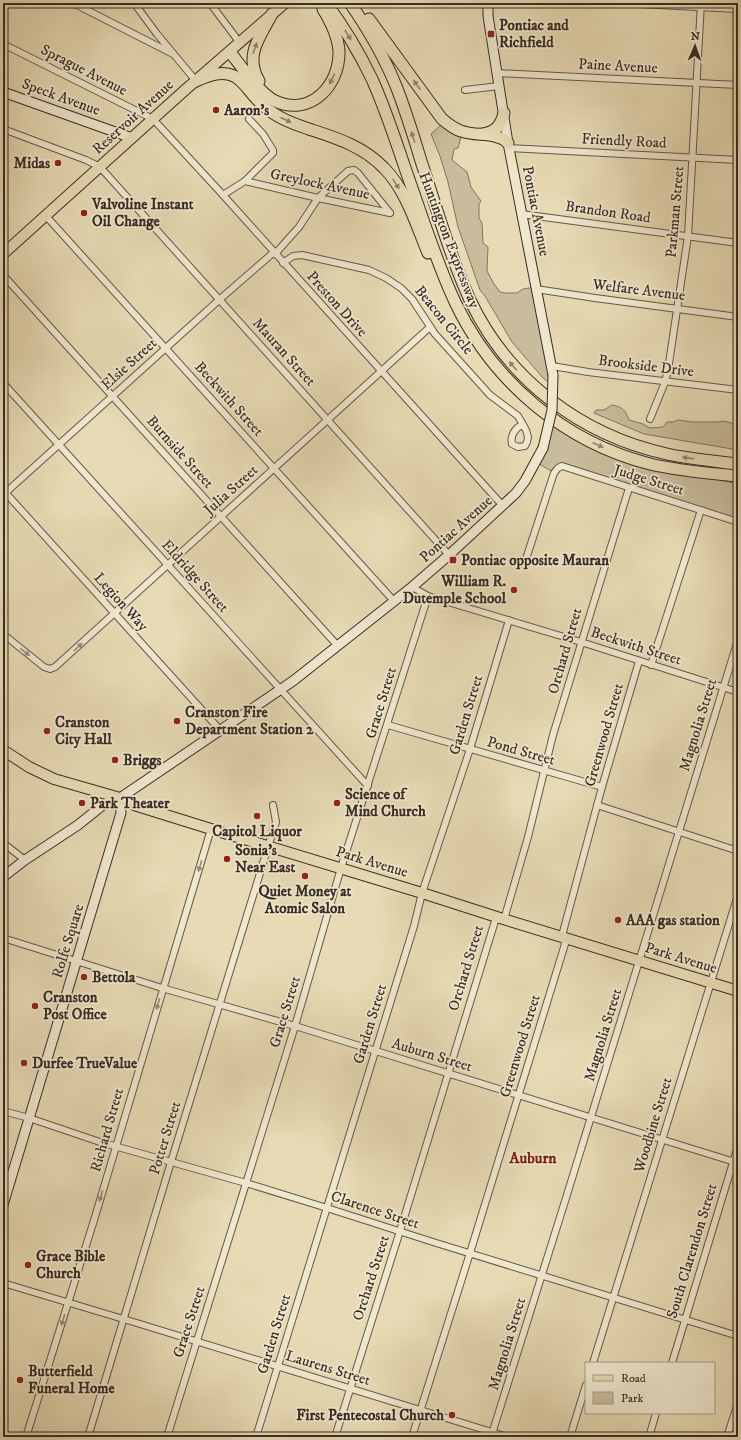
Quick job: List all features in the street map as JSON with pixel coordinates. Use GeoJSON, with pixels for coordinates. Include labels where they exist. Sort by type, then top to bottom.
{"type":"FeatureCollection","features":[{"type":"Feature","properties":{"kind":"highway"},"geometry":{"type":"LineString","coordinates":[[228,54],[266,95],[282,103],[297,105],[313,100],[326,89],[335,75],[338,59],[338,44],[332,25],[320,3]]}},
{"type":"Feature","properties":{"kind":"highway","name":"Huntington Expressway"},"geometry":{"type":"LineString","coordinates":[[326,3],[355,46],[376,89],[441,269],[455,302],[466,323],[486,354],[508,381],[534,405],[564,426],[595,444],[651,464],[738,476]]}},
{"type":"Feature","properties":{"kind":"highway","name":"Huntington Expressway"},"geometry":{"type":"LineString","coordinates":[[350,3],[375,42],[396,86],[449,244],[466,289],[481,320],[507,359],[524,377],[550,400],[579,420],[600,432],[656,452],[738,464]]}},
{"type":"Feature","properties":{"kind":"highway"},"geometry":{"type":"LineString","coordinates":[[356,3],[442,119],[461,132],[477,135],[497,136],[505,140],[509,146]]}},
{"type":"Feature","properties":{"kind":"highway"},"geometry":{"type":"LineString","coordinates":[[272,14],[254,48],[252,61],[255,74],[262,85],[272,96],[282,103]]}},
{"type":"Feature","properties":{"kind":"highway"},"geometry":{"type":"LineString","coordinates":[[228,54],[230,65],[242,82],[258,101],[274,114],[289,122],[352,145],[373,158],[385,169],[402,193],[441,283],[466,323]]}},
{"type":"Feature","properties":{"kind":"highway"},"geometry":{"type":"LineString","coordinates":[[196,81],[210,75],[222,74],[234,76],[242,82]]}},
{"type":"Feature","properties":{"kind":"highway"},"geometry":{"type":"LineString","coordinates":[[477,135],[488,133],[495,129],[501,123],[504,113]]}},
{"type":"Feature","properties":{"kind":"highway"},"geometry":{"type":"LineString","coordinates":[[687,470],[738,481]]}},
{"type":"Feature","properties":{"kind":"main road","name":"Reservoir Avenue"},"geometry":{"type":"LineString","coordinates":[[3,254],[285,3]]}},
{"type":"Feature","properties":{"kind":"main road","name":"Pontiac Avenue"},"geometry":{"type":"LineString","coordinates":[[3,877],[25,860],[78,825],[103,805],[120,798],[293,681],[393,600],[412,587],[516,493],[525,481],[543,448],[552,410],[552,371],[509,146],[497,73],[488,3]]}},
{"type":"Feature","properties":{"kind":"main road","name":"Speck Avenue"},"geometry":{"type":"LineString","coordinates":[[3,92],[132,138]]}},
{"type":"Feature","properties":{"kind":"main road","name":"Park Avenue"},"geometry":{"type":"LineString","coordinates":[[3,750],[29,767],[54,779],[120,798],[137,806],[738,991]]}},
{"type":"Feature","properties":{"kind":"main road","name":"Rolfe Square"},"geometry":{"type":"LineString","coordinates":[[3,1205],[121,813],[120,798]]}},
{"type":"Feature","properties":{"kind":"street"},"geometry":{"type":"LineString","coordinates":[[73,3],[173,54]]}},
{"type":"Feature","properties":{"kind":"street"},"geometry":{"type":"LineString","coordinates":[[134,3],[173,54],[196,81]]}},
{"type":"Feature","properties":{"kind":"street"},"geometry":{"type":"LineString","coordinates":[[210,3],[240,42]]}},
{"type":"Feature","properties":{"kind":"street"},"geometry":{"type":"LineString","coordinates":[[618,3],[701,5],[738,9]]}},
{"type":"Feature","properties":{"kind":"street","name":"Parkman Street"},"geometry":{"type":"LineString","coordinates":[[650,419],[665,382],[678,309],[688,236],[701,5]]}},
{"type":"Feature","properties":{"kind":"street","name":"Sprague Avenue"},"geometry":{"type":"LineString","coordinates":[[3,44],[153,120]]}},
{"type":"Feature","properties":{"kind":"street","name":"Paine Avenue"},"geometry":{"type":"LineString","coordinates":[[497,73],[738,85]]}},
{"type":"Feature","properties":{"kind":"street"},"geometry":{"type":"LineString","coordinates":[[465,90],[499,86]]}},
{"type":"Feature","properties":{"kind":"street","name":"Greylock Avenue"},"geometry":{"type":"LineString","coordinates":[[223,195],[245,181],[271,156],[273,150],[264,134],[249,119]]}},
{"type":"Feature","properties":{"kind":"street","name":"Preston Drive"},"geometry":{"type":"LineString","coordinates":[[153,120],[223,195],[274,254],[502,506]]}},
{"type":"Feature","properties":{"kind":"street"},"geometry":{"type":"LineString","coordinates":[[3,129],[86,160],[100,167]]}},
{"type":"Feature","properties":{"kind":"street","name":"Friendly Road"},"geometry":{"type":"LineString","coordinates":[[509,146],[738,160]]}},
{"type":"Feature","properties":{"kind":"street","name":"Mauran Street"},"geometry":{"type":"LineString","coordinates":[[100,167],[449,555]]}},
{"type":"Feature","properties":{"kind":"street","name":"Elsie Street"},"geometry":{"type":"LineString","coordinates":[[4,493],[219,300],[274,254],[299,227],[318,198],[348,171],[354,170],[390,213]]}},
{"type":"Feature","properties":{"kind":"street","name":"Greylock Avenue"},"geometry":{"type":"LineString","coordinates":[[245,181],[390,213]]}},
{"type":"Feature","properties":{"kind":"street","name":"Brandon Road"},"geometry":{"type":"LineString","coordinates":[[522,214],[738,243]]}},
{"type":"Feature","properties":{"kind":"street","name":"Beckwith Street"},"geometry":{"type":"LineString","coordinates":[[46,216],[393,600]]}},
{"type":"Feature","properties":{"kind":"street","name":"Beacon Circle"},"geometry":{"type":"LineString","coordinates":[[283,263],[293,256],[302,255],[359,268],[378,274],[398,286],[409,296],[430,327],[490,395],[497,402],[513,412],[522,424]]}},
{"type":"Feature","properties":{"kind":"street","name":"Burnside Street"},"geometry":{"type":"LineString","coordinates":[[3,275],[337,645]]}},
{"type":"Feature","properties":{"kind":"street","name":"Welfare Avenue"},"geometry":{"type":"LineString","coordinates":[[536,289],[738,317]]}},
{"type":"Feature","properties":{"kind":"street","name":"Julia Street"},"geometry":{"type":"LineString","coordinates":[[3,634],[48,669],[50,670],[55,667],[430,327]]}},
{"type":"Feature","properties":{"kind":"street","name":"Brookside Drive"},"geometry":{"type":"LineString","coordinates":[[552,371],[588,372],[738,390]]}},
{"type":"Feature","properties":{"kind":"street","name":"Eldridge Street"},"geometry":{"type":"LineString","coordinates":[[3,383],[368,786]]}},
{"type":"Feature","properties":{"kind":"street","name":"Judge Street"},"geometry":{"type":"LineString","coordinates":[[524,565],[554,473],[562,466],[738,522]]}},
{"type":"Feature","properties":{"kind":"street","name":"Orchard Street"},"geometry":{"type":"LineString","coordinates":[[335,1437],[349,1388],[400,1231],[494,921],[505,916],[528,837],[553,735],[629,488]]}},
{"type":"Feature","properties":{"kind":"street","name":"Legion Way"},"geometry":{"type":"LineString","coordinates":[[4,493],[221,731]]}},
{"type":"Feature","properties":{"kind":"street"},"geometry":{"type":"LineString","coordinates":[[651,664],[701,510]]}},
{"type":"Feature","properties":{"kind":"street","name":"Beckwith Street"},"geometry":{"type":"LineString","coordinates":[[412,587],[428,596],[581,642],[738,692]]}},
{"type":"Feature","properties":{"kind":"street","name":"Grace Street"},"geometry":{"type":"LineString","coordinates":[[167,1437],[295,1026],[341,868],[388,725],[428,596]]}},
{"type":"Feature","properties":{"kind":"street","name":"Garden Street"},"geometry":{"type":"LineString","coordinates":[[256,1437],[376,1051],[414,926],[422,893],[470,749],[509,620]]}},
{"type":"Feature","properties":{"kind":"street","name":"Magnolia Street"},"geometry":{"type":"LineString","coordinates":[[492,1435],[738,640]]}},
{"type":"Feature","properties":{"kind":"street","name":"Greenwood Street"},"geometry":{"type":"LineString","coordinates":[[412,1437],[563,951],[565,944],[563,932],[602,787],[639,661]]}},
{"type":"Feature","properties":{"kind":"street","name":"Pond Street"},"geometry":{"type":"LineString","coordinates":[[388,725],[602,787]]}},
{"type":"Feature","properties":{"kind":"street","name":"Potter Street"},"geometry":{"type":"LineString","coordinates":[[88,1437],[276,822],[273,805]]}},
{"type":"Feature","properties":{"kind":"street"},"geometry":{"type":"LineString","coordinates":[[597,805],[738,852]]}},
{"type":"Feature","properties":{"kind":"street","name":"Richard Street"},"geometry":{"type":"LineString","coordinates":[[26,1437],[211,829]]}},
{"type":"Feature","properties":{"kind":"street"},"geometry":{"type":"LineString","coordinates":[[3,843],[25,860]]}},
{"type":"Feature","properties":{"kind":"street","name":"Woodbine Street"},"geometry":{"type":"LineString","coordinates":[[593,1362],[738,895]]}},
{"type":"Feature","properties":{"kind":"street","name":"Auburn Street"},"geometry":{"type":"LineString","coordinates":[[3,938],[162,988],[295,1026],[736,1162]]}},
{"type":"Feature","properties":{"kind":"street","name":"Clarence Street"},"geometry":{"type":"LineString","coordinates":[[3,1111],[115,1146],[246,1183],[738,1336]]}},
{"type":"Feature","properties":{"kind":"street","name":"South Clarendon Street"},"geometry":{"type":"LineString","coordinates":[[672,1362],[736,1162],[738,1146]]}},
{"type":"Feature","properties":{"kind":"street","name":"Laurens Street"},"geometry":{"type":"LineString","coordinates":[[3,1283],[420,1410],[492,1435],[508,1437]]}},
{"type":"Feature","properties":{"kind":"street"},"geometry":{"type":"LineString","coordinates":[[570,1437],[585,1388]]}},
{"type":"Feature","properties":{"kind":"street"},"geometry":{"type":"LineString","coordinates":[[727,1437],[738,1403]]}},
{"type":"Feature","properties":{"kind":"street"},"geometry":{"type":"LineString","coordinates":[[648,1437],[656,1414]]}},
{"type":"Feature","properties":{"kind":"green space"},"geometry":{"type":"Polygon","coordinates":[[[444,122],[462,133],[458,148],[454,149],[452,160],[467,172],[471,187],[481,201],[479,204],[479,218],[482,223],[483,243],[488,247],[487,271],[494,284],[500,292],[505,293],[517,293],[523,289],[535,287],[554,385],[544,379],[512,342],[480,290],[458,227],[448,182],[431,134],[444,122]]]}},
{"type":"Feature","properties":{"kind":"green space"},"geometry":{"type":"Polygon","coordinates":[[[612,405],[623,410],[629,420],[643,424],[650,428],[663,427],[667,422],[678,420],[692,422],[724,421],[738,425],[738,450],[644,434],[594,413],[596,410],[604,410],[612,405]]]}},
{"type":"Feature","properties":{"kind":"green space"},"geometry":{"type":"Polygon","coordinates":[[[551,424],[581,442],[738,484],[738,521],[561,467],[554,473],[538,463],[551,424]]]}},
{"type":"Feature","properties":{"kind":"place","name":"Pontiac and Richfield"},"geometry":{"type":"Point","coordinates":[491,34]}},
{"type":"Feature","properties":{"kind":"place","name":"Aaron's"},"geometry":{"type":"Point","coordinates":[216,110]}},
{"type":"Feature","properties":{"kind":"place","name":"Midas"},"geometry":{"type":"Point","coordinates":[58,163]}},
{"type":"Feature","properties":{"kind":"place","name":"Valvoline Instant Oil Change"},"geometry":{"type":"Point","coordinates":[84,213]}},
{"type":"Feature","properties":{"kind":"place","name":"Pontiac opposite Mauran"},"geometry":{"type":"Point","coordinates":[453,560]}},
{"type":"Feature","properties":{"kind":"place","name":"William R. Dutemple School"},"geometry":{"type":"Point","coordinates":[514,590]}},
{"type":"Feature","properties":{"kind":"place","name":"Cranston Fire Department Station 2"},"geometry":{"type":"Point","coordinates":[177,721]}},
{"type":"Feature","properties":{"kind":"place","name":"Cranston City Hall"},"geometry":{"type":"Point","coordinates":[47,731]}},
{"type":"Feature","properties":{"kind":"place","name":"Briggs"},"geometry":{"type":"Point","coordinates":[115,760]}},
{"type":"Feature","properties":{"kind":"place","name":"Park Theater"},"geometry":{"type":"Point","coordinates":[82,803]}},
{"type":"Feature","properties":{"kind":"place","name":"Science of Mind Church"},"geometry":{"type":"Point","coordinates":[337,803]}},
{"type":"Feature","properties":{"kind":"place","name":"Capitol Liquor"},"geometry":{"type":"Point","coordinates":[257,816]}},
{"type":"Feature","properties":{"kind":"place","name":"Sonia's Near East"},"geometry":{"type":"Point","coordinates":[227,859]}},
{"type":"Feature","properties":{"kind":"place","name":"Quiet Money at Atomic Salon"},"geometry":{"type":"Point","coordinates":[305,876]}},
{"type":"Feature","properties":{"kind":"place","name":"AAA gas station"},"geometry":{"type":"Point","coordinates":[618,920]}},
{"type":"Feature","properties":{"kind":"place","name":"Bettola"},"geometry":{"type":"Point","coordinates":[84,977]}},
{"type":"Feature","properties":{"kind":"place","name":"Cranston Post Office"},"geometry":{"type":"Point","coordinates":[35,1006]}},
{"type":"Feature","properties":{"kind":"place","name":"Durfee TrueValue"},"geometry":{"type":"Point","coordinates":[24,1063]}},
{"type":"Feature","properties":{"kind":"place","name":"Grace Bible Church"},"geometry":{"type":"Point","coordinates":[28,1265]}},
{"type":"Feature","properties":{"kind":"place","name":"Butterfield Funeral Home"},"geometry":{"type":"Point","coordinates":[20,1380]}},
{"type":"Feature","properties":{"kind":"place","name":"First Pentecostal Church"},"geometry":{"type":"Point","coordinates":[452,1415]}},
{"type":"Feature","properties":{"kind":"district","name":"Auburn"},"geometry":{"type":"Point","coordinates":[533,1158]}}]}
